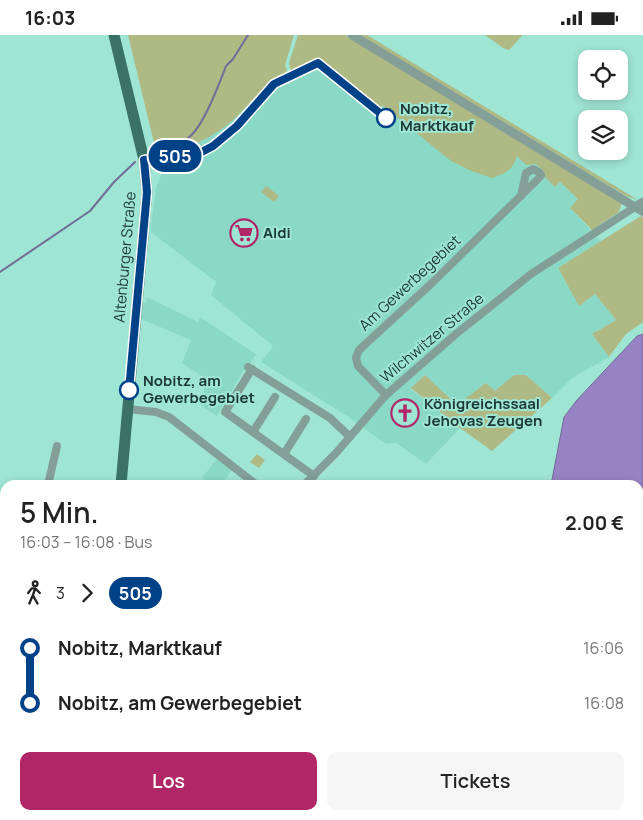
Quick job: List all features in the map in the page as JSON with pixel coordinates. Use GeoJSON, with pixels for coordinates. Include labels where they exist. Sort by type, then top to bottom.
{"type":"FeatureCollection","features":[{"type":"Feature","properties":{"kind":"main road","name":"Altenburger Straße"},"geometry":{"type":"LineString","coordinates":[[114,35],[144,160],[147,192],[120,480]]}},
{"type":"Feature","properties":{"kind":"street"},"geometry":{"type":"LineString","coordinates":[[352,35],[640,207]]}},
{"type":"Feature","properties":{"kind":"street","name":"Am Gewerbegebiet"},"geometry":{"type":"LineString","coordinates":[[386,395],[358,366],[356,359],[359,349],[432,283],[521,196]]}},
{"type":"Feature","properties":{"kind":"street","name":"Wilchwitzer Straße"},"geometry":{"type":"LineString","coordinates":[[309,480],[350,437],[386,395],[456,334],[531,274],[595,231],[640,207]]}},
{"type":"Feature","properties":{"kind":"street"},"geometry":{"type":"LineString","coordinates":[[314,475],[225,412],[250,368],[330,418],[350,437]]}},
{"type":"Feature","properties":{"kind":"street"},"geometry":{"type":"LineString","coordinates":[[253,432],[275,397]]}},
{"type":"Feature","properties":{"kind":"street"},"geometry":{"type":"LineString","coordinates":[[127,409],[156,412],[169,417],[251,480]]}},
{"type":"Feature","properties":{"kind":"street"},"geometry":{"type":"LineString","coordinates":[[284,454],[306,419]]}},
{"type":"Feature","properties":{"kind":"street"},"geometry":{"type":"LineString","coordinates":[[49,480],[56,446]]}},
{"type":"Feature","properties":{"kind":"shaded area"},"geometry":{"type":"Polygon","coordinates":[[[128,35],[294,35],[285,65],[288,73],[269,84],[219,131],[198,143],[165,150],[155,147],[128,35]]]}},
{"type":"Feature","properties":{"kind":"shaded area"},"geometry":{"type":"Polygon","coordinates":[[[298,35],[345,35],[622,202],[619,212],[592,230],[570,208],[578,199],[560,182],[555,187],[544,176],[543,170],[536,164],[526,165],[517,156],[508,171],[492,178],[451,161],[382,105],[379,109],[319,60],[291,72],[289,63],[298,35]]]}},
{"type":"Feature","properties":{"kind":"shaded area"},"geometry":{"type":"Polygon","coordinates":[[[359,35],[367,35],[638,200],[626,196],[359,35]]]}},
{"type":"Feature","properties":{"kind":"shaded area"},"geometry":{"type":"Polygon","coordinates":[[[485,35],[523,35],[509,50],[485,35]]]}},
{"type":"Feature","properties":{"kind":"shaded area"},"geometry":{"type":"Polygon","coordinates":[[[319,60],[379,109],[382,105],[458,165],[469,170],[516,156],[536,164],[543,170],[555,187],[560,182],[578,199],[570,208],[601,241],[558,268],[579,306],[595,294],[616,320],[592,334],[609,357],[572,378],[552,398],[526,375],[495,391],[486,383],[458,405],[424,375],[411,389],[460,428],[426,464],[396,443],[386,444],[347,416],[261,362],[273,346],[211,295],[216,282],[151,232],[156,187],[162,173],[163,151],[189,146],[212,134],[234,119],[274,79],[319,60]]]}},
{"type":"Feature","properties":{"kind":"shaded area"},"geometry":{"type":"Polygon","coordinates":[[[266,186],[279,196],[274,202],[261,192],[266,186]]]}},
{"type":"Feature","properties":{"kind":"shaded area"},"geometry":{"type":"Polygon","coordinates":[[[641,216],[643,217],[643,322],[626,334],[609,357],[592,334],[616,320],[595,294],[579,306],[558,268],[641,216]]]}},
{"type":"Feature","properties":{"kind":"shaded area"},"geometry":{"type":"Polygon","coordinates":[[[147,297],[198,322],[200,317],[256,354],[246,370],[243,371],[217,416],[201,405],[209,396],[203,391],[209,381],[182,363],[191,340],[141,319],[143,303],[146,302],[147,297]]]}},
{"type":"Feature","properties":{"kind":"shaded area"},"geometry":{"type":"Polygon","coordinates":[[[643,334],[643,480],[552,480],[564,417],[577,400],[637,336],[643,334]]]}},
{"type":"Feature","properties":{"kind":"shaded area"},"geometry":{"type":"Polygon","coordinates":[[[425,375],[457,405],[486,383],[495,391],[514,375],[526,375],[552,398],[492,451],[411,388],[425,375]]]}},
{"type":"Feature","properties":{"kind":"shaded area"},"geometry":{"type":"Polygon","coordinates":[[[257,454],[265,460],[259,468],[250,462],[257,454]]]}},
{"type":"Feature","properties":{"kind":"shaded area"},"geometry":{"type":"Polygon","coordinates":[[[219,456],[234,467],[225,480],[205,480],[202,478],[219,456]]]}},
{"type":"Feature","properties":{"kind":"waterway"},"geometry":{"type":"LineString","coordinates":[[159,148],[182,142],[194,133],[210,105],[226,66],[233,59],[248,35]]}},
{"type":"Feature","properties":{"kind":"waterway"},"geometry":{"type":"LineString","coordinates":[[0,272],[90,211],[114,182],[135,162]]}},
{"type":"Feature","properties":{"kind":"bus line","name":"505"},"geometry":{"type":"LineString","coordinates":[[129,390],[147,192],[144,160],[198,154],[213,146],[237,126],[274,84],[318,63],[386,118]]}},
{"type":"Feature","properties":{"kind":"place","name":"Nobitz, Marktkauf"},"geometry":{"type":"Point","coordinates":[386,118]}},
{"type":"Feature","properties":{"kind":"place","name":"Aldi"},"geometry":{"type":"Point","coordinates":[244,233]}},
{"type":"Feature","properties":{"kind":"place","name":"Nobitz, am Gewerbegebiet"},"geometry":{"type":"Point","coordinates":[129,390]}},
{"type":"Feature","properties":{"kind":"place","name":"Königreichssaal Jehovas Zeugen"},"geometry":{"type":"Point","coordinates":[405,413]}}]}
